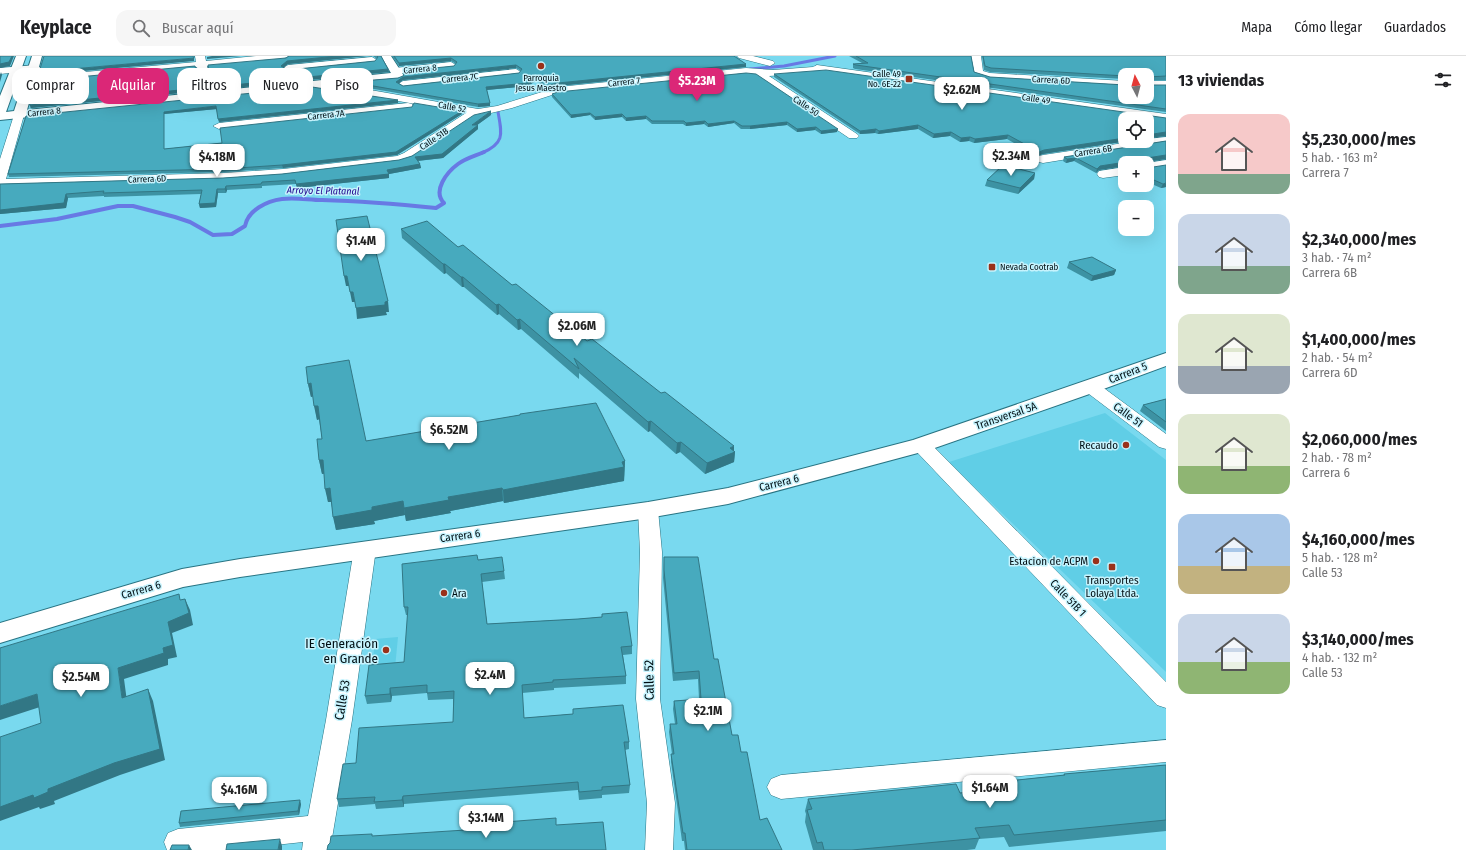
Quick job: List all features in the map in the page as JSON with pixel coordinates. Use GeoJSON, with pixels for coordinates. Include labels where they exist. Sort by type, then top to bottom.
{"type":"FeatureCollection","features":[{"type":"Feature","properties":{"kind":"street"},"geometry":{"type":"LineString","coordinates":[[7,58],[21,56],[17,68]]}},
{"type":"Feature","properties":{"kind":"street"},"geometry":{"type":"LineString","coordinates":[[37,56],[34,68],[49,66]]}},
{"type":"Feature","properties":{"kind":"street"},"geometry":{"type":"LineString","coordinates":[[89,73],[201,60],[286,56]]}},
{"type":"Feature","properties":{"kind":"street","name":"Calle 49"},"geometry":{"type":"LineString","coordinates":[[742,56],[792,66],[830,69],[1165,118]]}},
{"type":"Feature","properties":{"kind":"street","name":"Carrera 6D"},"geometry":{"type":"LineString","coordinates":[[976,56],[978,73],[990,76],[1118,84]]}},
{"type":"Feature","properties":{"kind":"street"},"geometry":{"type":"LineString","coordinates":[[288,68],[371,58],[390,96]]}},
{"type":"Feature","properties":{"kind":"street"},"geometry":{"type":"LineString","coordinates":[[390,58],[412,100]]}},
{"type":"Feature","properties":{"kind":"street","name":"Carrera 8"},"geometry":{"type":"LineString","coordinates":[[313,80],[380,75],[399,77],[458,65]]}},
{"type":"Feature","properties":{"kind":"street","name":"Carrera 7"},"geometry":{"type":"LineString","coordinates":[[492,111],[544,93],[558,90],[739,71],[773,73],[830,69]]}},
{"type":"Feature","properties":{"kind":"street"},"geometry":{"type":"LineString","coordinates":[[0,71],[12,70]]}},
{"type":"Feature","properties":{"kind":"street","name":"Carrera 7C"},"geometry":{"type":"LineString","coordinates":[[399,77],[516,72]]}},
{"type":"Feature","properties":{"kind":"street","name":"Calle 50"},"geometry":{"type":"LineString","coordinates":[[760,74],[853,136]]}},
{"type":"Feature","properties":{"kind":"street","name":"Carrera 8"},"geometry":{"type":"LineString","coordinates":[[313,84],[380,75]]}},
{"type":"Feature","properties":{"kind":"street"},"geometry":{"type":"LineString","coordinates":[[0,112],[12,82]]}},
{"type":"Feature","properties":{"kind":"street"},"geometry":{"type":"LineString","coordinates":[[1079,82],[1107,94]]}},
{"type":"Feature","properties":{"kind":"street"},"geometry":{"type":"LineString","coordinates":[[1154,84],[1166,84]]}},
{"type":"Feature","properties":{"kind":"street","name":"Calle 52"},"geometry":{"type":"LineString","coordinates":[[313,86],[390,96],[478,112],[492,111]]}},
{"type":"Feature","properties":{"kind":"street","name":"Carrera 8"},"geometry":{"type":"LineString","coordinates":[[0,112],[20,112],[249,91]]}},
{"type":"Feature","properties":{"kind":"street","name":"Carrera 8"},"geometry":{"type":"LineString","coordinates":[[0,116],[20,112],[177,94]]}},
{"type":"Feature","properties":{"kind":"street"},"geometry":{"type":"LineString","coordinates":[[0,179],[23,104]]}},
{"type":"Feature","properties":{"kind":"street","name":"Carrera 7A"},"geometry":{"type":"LineString","coordinates":[[219,126],[433,104]]}},
{"type":"Feature","properties":{"kind":"street"},"geometry":{"type":"LineString","coordinates":[[1131,104],[1165,118]]}},
{"type":"Feature","properties":{"kind":"street","name":"Calle 51B"},"geometry":{"type":"LineString","coordinates":[[389,160],[408,156],[470,115],[478,112]]}},
{"type":"Feature","properties":{"kind":"street","name":"Carrera 6B"},"geometry":{"type":"LineString","coordinates":[[1043,159],[1166,140]]}},
{"type":"Feature","properties":{"kind":"street","name":"Carrera 6D"},"geometry":{"type":"LineString","coordinates":[[0,184],[231,176],[311,170],[389,160]]}},
{"type":"Feature","properties":{"kind":"street"},"geometry":{"type":"LineString","coordinates":[[1154,167],[1166,164]]}},
{"type":"Feature","properties":{"kind":"street"},"geometry":{"type":"LineString","coordinates":[[1103,174],[1118,172]]}},
{"type":"Feature","properties":{"kind":"street","name":"Carrera 5"},"geometry":{"type":"LineString","coordinates":[[1091,387],[1166,359]]}},
{"type":"Feature","properties":{"kind":"street","name":"Calle 51"},"geometry":{"type":"LineString","coordinates":[[1091,387],[1166,443]]}},
{"type":"Feature","properties":{"kind":"street","name":"Transversal 5A"},"geometry":{"type":"LineString","coordinates":[[921,445],[1091,387]]}},
{"type":"Feature","properties":{"kind":"street","name":"Carrera 6"},"geometry":{"type":"LineString","coordinates":[[0,633],[182,578],[240,568],[648,510],[728,496],[921,445]]}},
{"type":"Feature","properties":{"kind":"street","name":"Calle 51B 1"},"geometry":{"type":"LineString","coordinates":[[921,445],[1166,698]]}},
{"type":"Feature","properties":{"kind":"street","name":"Calle 52"},"geometry":{"type":"LineString","coordinates":[[648,510],[652,552],[648,699],[662,803],[659,850]]}},
{"type":"Feature","properties":{"kind":"street","name":"Calle 53"},"geometry":{"type":"LineString","coordinates":[[318,839],[339,720],[365,550]]}},
{"type":"Feature","properties":{"kind":"street"},"geometry":{"type":"LineString","coordinates":[[781,787],[1166,751]]}},
{"type":"Feature","properties":{"kind":"street"},"geometry":{"type":"LineString","coordinates":[[178,842],[318,839]]}},
{"type":"Feature","properties":{"kind":"shaded area","name":"Transportes Lolaya Ltda."},"geometry":{"type":"Polygon","coordinates":[[[1105,413],[1166,460],[1166,672],[949,462],[1105,413]]]}},
{"type":"Feature","properties":{"kind":"shaded area","name":"IE Generación en Grande"},"geometry":{"type":"Polygon","coordinates":[[[398,637],[395,668],[372,670],[375,639],[398,637]]]}},
{"type":"Feature","properties":{"kind":"building"},"geometry":{"type":"Polygon","coordinates":[[[0,56],[12,56],[9,62],[0,64],[0,56]]]}},
{"type":"Feature","properties":{"kind":"building"},"geometry":{"type":"Polygon","coordinates":[[[44,56],[193,56],[194,58],[83,68],[40,68],[44,56]]]}},
{"type":"Feature","properties":{"kind":"building"},"geometry":{"type":"Polygon","coordinates":[[[289,56],[337,56],[287,61],[281,66],[284,68],[249,68],[249,83],[241,84],[241,68],[209,68],[208,65],[286,58],[289,56]]]}},
{"type":"Feature","properties":{"kind":"building"},"geometry":{"type":"Polygon","coordinates":[[[377,56],[381,56],[388,69],[373,70],[373,68],[321,68],[321,76],[313,76],[313,68],[307,68],[375,61],[378,57],[377,56]]]}},
{"type":"Feature","properties":{"kind":"building"},"geometry":{"type":"Polygon","coordinates":[[[394,56],[734,56],[746,64],[558,83],[545,86],[537,77],[528,83],[486,87],[490,103],[478,104],[373,86],[373,80],[398,78],[403,76],[405,73],[404,71],[454,66],[457,62],[451,58],[399,63],[394,56]],[[516,65],[403,77],[396,82],[403,86],[519,73],[522,69],[516,65]]]}},
{"type":"Feature","properties":{"kind":"building"},"geometry":{"type":"Polygon","coordinates":[[[856,56],[971,56],[974,72],[990,77],[1118,85],[1118,102],[853,64],[868,63],[856,56]]]}},
{"type":"Feature","properties":{"kind":"building"},"geometry":{"type":"Polygon","coordinates":[[[983,56],[1166,56],[1166,76],[1154,77],[1154,68],[1118,68],[1118,76],[991,68],[985,66],[983,56]]]}},
{"type":"Feature","properties":{"kind":"building"},"geometry":{"type":"Polygon","coordinates":[[[195,66],[195,68],[177,68],[177,90],[169,91],[169,68],[195,66]]]}},
{"type":"Feature","properties":{"kind":"building"},"geometry":{"type":"Polygon","coordinates":[[[826,70],[1124,112],[1118,112],[1118,139],[1039,152],[1008,135],[975,139],[970,137],[961,138],[951,132],[934,134],[918,125],[879,131],[876,129],[860,131],[774,74],[826,70]]]}},
{"type":"Feature","properties":{"kind":"building"},"geometry":{"type":"Polygon","coordinates":[[[746,73],[756,74],[838,129],[821,131],[816,127],[797,129],[787,122],[742,126],[734,121],[708,124],[705,121],[686,123],[684,121],[652,121],[646,116],[626,118],[622,114],[595,117],[590,113],[571,115],[552,94],[558,92],[746,73]]]}},
{"type":"Feature","properties":{"kind":"building"},"geometry":{"type":"Polygon","coordinates":[[[97,75],[97,98],[89,99],[89,76],[97,75]]]}},
{"type":"Feature","properties":{"kind":"building"},"geometry":{"type":"Polygon","coordinates":[[[1154,85],[1166,85],[1166,109],[1131,104],[1154,104],[1154,85]]]}},
{"type":"Feature","properties":{"kind":"building"},"geometry":{"type":"Polygon","coordinates":[[[313,87],[321,88],[321,104],[360,104],[218,119],[216,106],[164,112],[164,149],[222,143],[220,128],[412,107],[414,103],[462,111],[396,152],[282,165],[223,169],[8,174],[26,116],[144,104],[169,104],[169,102],[177,101],[177,104],[241,104],[241,94],[249,93],[249,104],[313,104],[313,87]]]}},
{"type":"Feature","properties":{"kind":"building"},"geometry":{"type":"Polygon","coordinates":[[[373,96],[398,100],[373,103],[373,96]]]}},
{"type":"Feature","properties":{"kind":"building"},"geometry":{"type":"Polygon","coordinates":[[[491,111],[472,125],[478,125],[442,154],[415,157],[420,164],[387,170],[389,174],[296,184],[295,180],[226,186],[225,189],[217,189],[215,203],[199,204],[202,190],[103,193],[104,191],[66,194],[64,203],[0,210],[0,184],[223,178],[282,174],[399,160],[412,156],[474,115],[491,111]]]}},
{"type":"Feature","properties":{"kind":"building"},"geometry":{"type":"Polygon","coordinates":[[[1154,116],[1166,118],[1166,132],[1154,134],[1154,116]]]}},
{"type":"Feature","properties":{"kind":"building"},"geometry":{"type":"Polygon","coordinates":[[[1166,141],[1166,155],[1154,157],[1118,156],[1118,163],[1100,166],[1097,169],[1076,158],[1067,159],[1064,157],[1121,148],[1154,148],[1154,143],[1166,141]]]}},
{"type":"Feature","properties":{"kind":"building"},"geometry":{"type":"Polygon","coordinates":[[[1003,165],[1035,173],[1020,188],[987,180],[1003,165]]]}},
{"type":"Feature","properties":{"kind":"building"},"geometry":{"type":"Polygon","coordinates":[[[1166,165],[1166,183],[1163,184],[1154,180],[1154,167],[1166,165]]]}},
{"type":"Feature","properties":{"kind":"building"},"geometry":{"type":"Polygon","coordinates":[[[367,216],[388,301],[385,302],[385,305],[356,308],[353,292],[350,292],[347,276],[344,276],[336,220],[367,216]]]}},
{"type":"Feature","properties":{"kind":"building"},"geometry":{"type":"Polygon","coordinates":[[[427,221],[458,247],[463,245],[512,285],[516,284],[587,341],[592,339],[661,393],[665,392],[734,446],[730,448],[735,452],[707,463],[681,442],[677,443],[651,421],[648,422],[574,358],[579,369],[520,319],[517,320],[499,304],[496,305],[463,277],[443,264],[401,229],[427,221]]]}},
{"type":"Feature","properties":{"kind":"building"},"geometry":{"type":"Polygon","coordinates":[[[1092,257],[1116,270],[1093,276],[1069,262],[1092,257]]]}},
{"type":"Feature","properties":{"kind":"building"},"geometry":{"type":"Polygon","coordinates":[[[349,360],[366,441],[520,414],[596,403],[625,461],[622,462],[624,467],[503,490],[502,488],[448,497],[449,500],[404,508],[403,501],[372,507],[372,510],[333,517],[330,488],[325,489],[323,460],[319,460],[317,439],[322,439],[318,406],[314,406],[311,383],[308,384],[306,367],[349,360]]]}},
{"type":"Feature","properties":{"kind":"building"},"geometry":{"type":"Polygon","coordinates":[[[1166,399],[1166,422],[1143,405],[1166,399]]]}},
{"type":"Feature","properties":{"kind":"building"},"geometry":{"type":"Polygon","coordinates":[[[477,555],[478,560],[502,557],[504,571],[481,574],[487,624],[602,617],[602,614],[627,612],[632,646],[621,647],[626,676],[553,680],[553,682],[522,685],[524,718],[573,714],[573,709],[623,705],[629,742],[624,742],[630,785],[602,787],[602,790],[579,792],[578,782],[403,796],[402,800],[374,802],[375,797],[337,799],[343,764],[356,763],[359,728],[453,722],[454,691],[427,693],[427,685],[390,688],[390,694],[365,696],[369,665],[404,662],[408,607],[404,607],[402,564],[477,555]]]}},
{"type":"Feature","properties":{"kind":"building"},"geometry":{"type":"Polygon","coordinates":[[[664,557],[698,557],[714,659],[718,659],[732,735],[738,735],[741,752],[747,752],[760,820],[767,818],[782,850],[687,850],[671,754],[674,754],[670,724],[677,724],[674,701],[701,699],[699,671],[674,673],[664,557]]]}},
{"type":"Feature","properties":{"kind":"building"},"geometry":{"type":"Polygon","coordinates":[[[179,594],[180,600],[185,599],[189,613],[168,622],[173,645],[163,648],[164,653],[118,668],[122,698],[148,689],[160,749],[114,763],[48,789],[48,792],[34,798],[33,795],[0,807],[0,737],[41,723],[37,694],[0,706],[0,648],[179,594]]]}},
{"type":"Feature","properties":{"kind":"building"},"geometry":{"type":"Polygon","coordinates":[[[1166,765],[1166,820],[1014,835],[1009,825],[975,828],[980,838],[852,850],[824,850],[822,842],[817,843],[807,810],[812,809],[808,799],[956,784],[960,793],[993,790],[989,783],[1065,775],[1064,774],[1166,765]]]}},
{"type":"Feature","properties":{"kind":"building"},"geometry":{"type":"Polygon","coordinates":[[[300,800],[298,811],[179,823],[181,811],[300,800]]]}},
{"type":"Feature","properties":{"kind":"building"},"geometry":{"type":"Polygon","coordinates":[[[556,818],[556,825],[603,822],[606,850],[327,850],[331,836],[372,834],[372,836],[481,829],[505,826],[505,822],[556,818]]]}},
{"type":"Feature","properties":{"kind":"building"},"geometry":{"type":"Polygon","coordinates":[[[280,839],[278,850],[226,850],[227,844],[280,839]]]}},
{"type":"Feature","properties":{"kind":"building"},"geometry":{"type":"Polygon","coordinates":[[[172,845],[189,845],[188,850],[170,850],[172,845]]]}},
{"type":"Feature","properties":{"kind":"waterway","name":"Arroyo El Platanal"},"geometry":{"type":"LineString","coordinates":[[750,69],[784,66],[835,56]]}},
{"type":"Feature","properties":{"kind":"waterway","name":"Arroyo El Platanal"},"geometry":{"type":"LineString","coordinates":[[483,152],[495,145],[500,137],[501,132],[498,112]]}},
{"type":"Feature","properties":{"kind":"waterway","name":"Arroyo El Platanal"},"geometry":{"type":"LineString","coordinates":[[0,226],[57,219],[118,206],[133,206],[190,222],[213,235],[232,234],[245,226],[250,215],[259,207],[276,200],[287,198],[365,202],[436,208],[444,203],[441,198],[440,187],[449,172],[461,162],[483,152]]}},
{"type":"Feature","properties":{"kind":"place","name":"Parroquia Jesus Maestro"},"geometry":{"type":"Point","coordinates":[541,66]}},
{"type":"Feature","properties":{"kind":"place","name":"Calle 49 No. 6E-22"},"geometry":{"type":"Point","coordinates":[909,79]}},
{"type":"Feature","properties":{"kind":"place","name":"Nevada Cootrab"},"geometry":{"type":"Point","coordinates":[992,267]}},
{"type":"Feature","properties":{"kind":"place","name":"Recaudo"},"geometry":{"type":"Point","coordinates":[1126,445]}},
{"type":"Feature","properties":{"kind":"place","name":"Estacion de ACPM"},"geometry":{"type":"Point","coordinates":[1096,561]}},
{"type":"Feature","properties":{"kind":"place","name":"Transportes Lolaya Ltda."},"geometry":{"type":"Point","coordinates":[1112,567]}},
{"type":"Feature","properties":{"kind":"place","name":"Ara"},"geometry":{"type":"Point","coordinates":[444,593]}},
{"type":"Feature","properties":{"kind":"place","name":"IE Generación en Grande"},"geometry":{"type":"Point","coordinates":[386,650]}}]}
